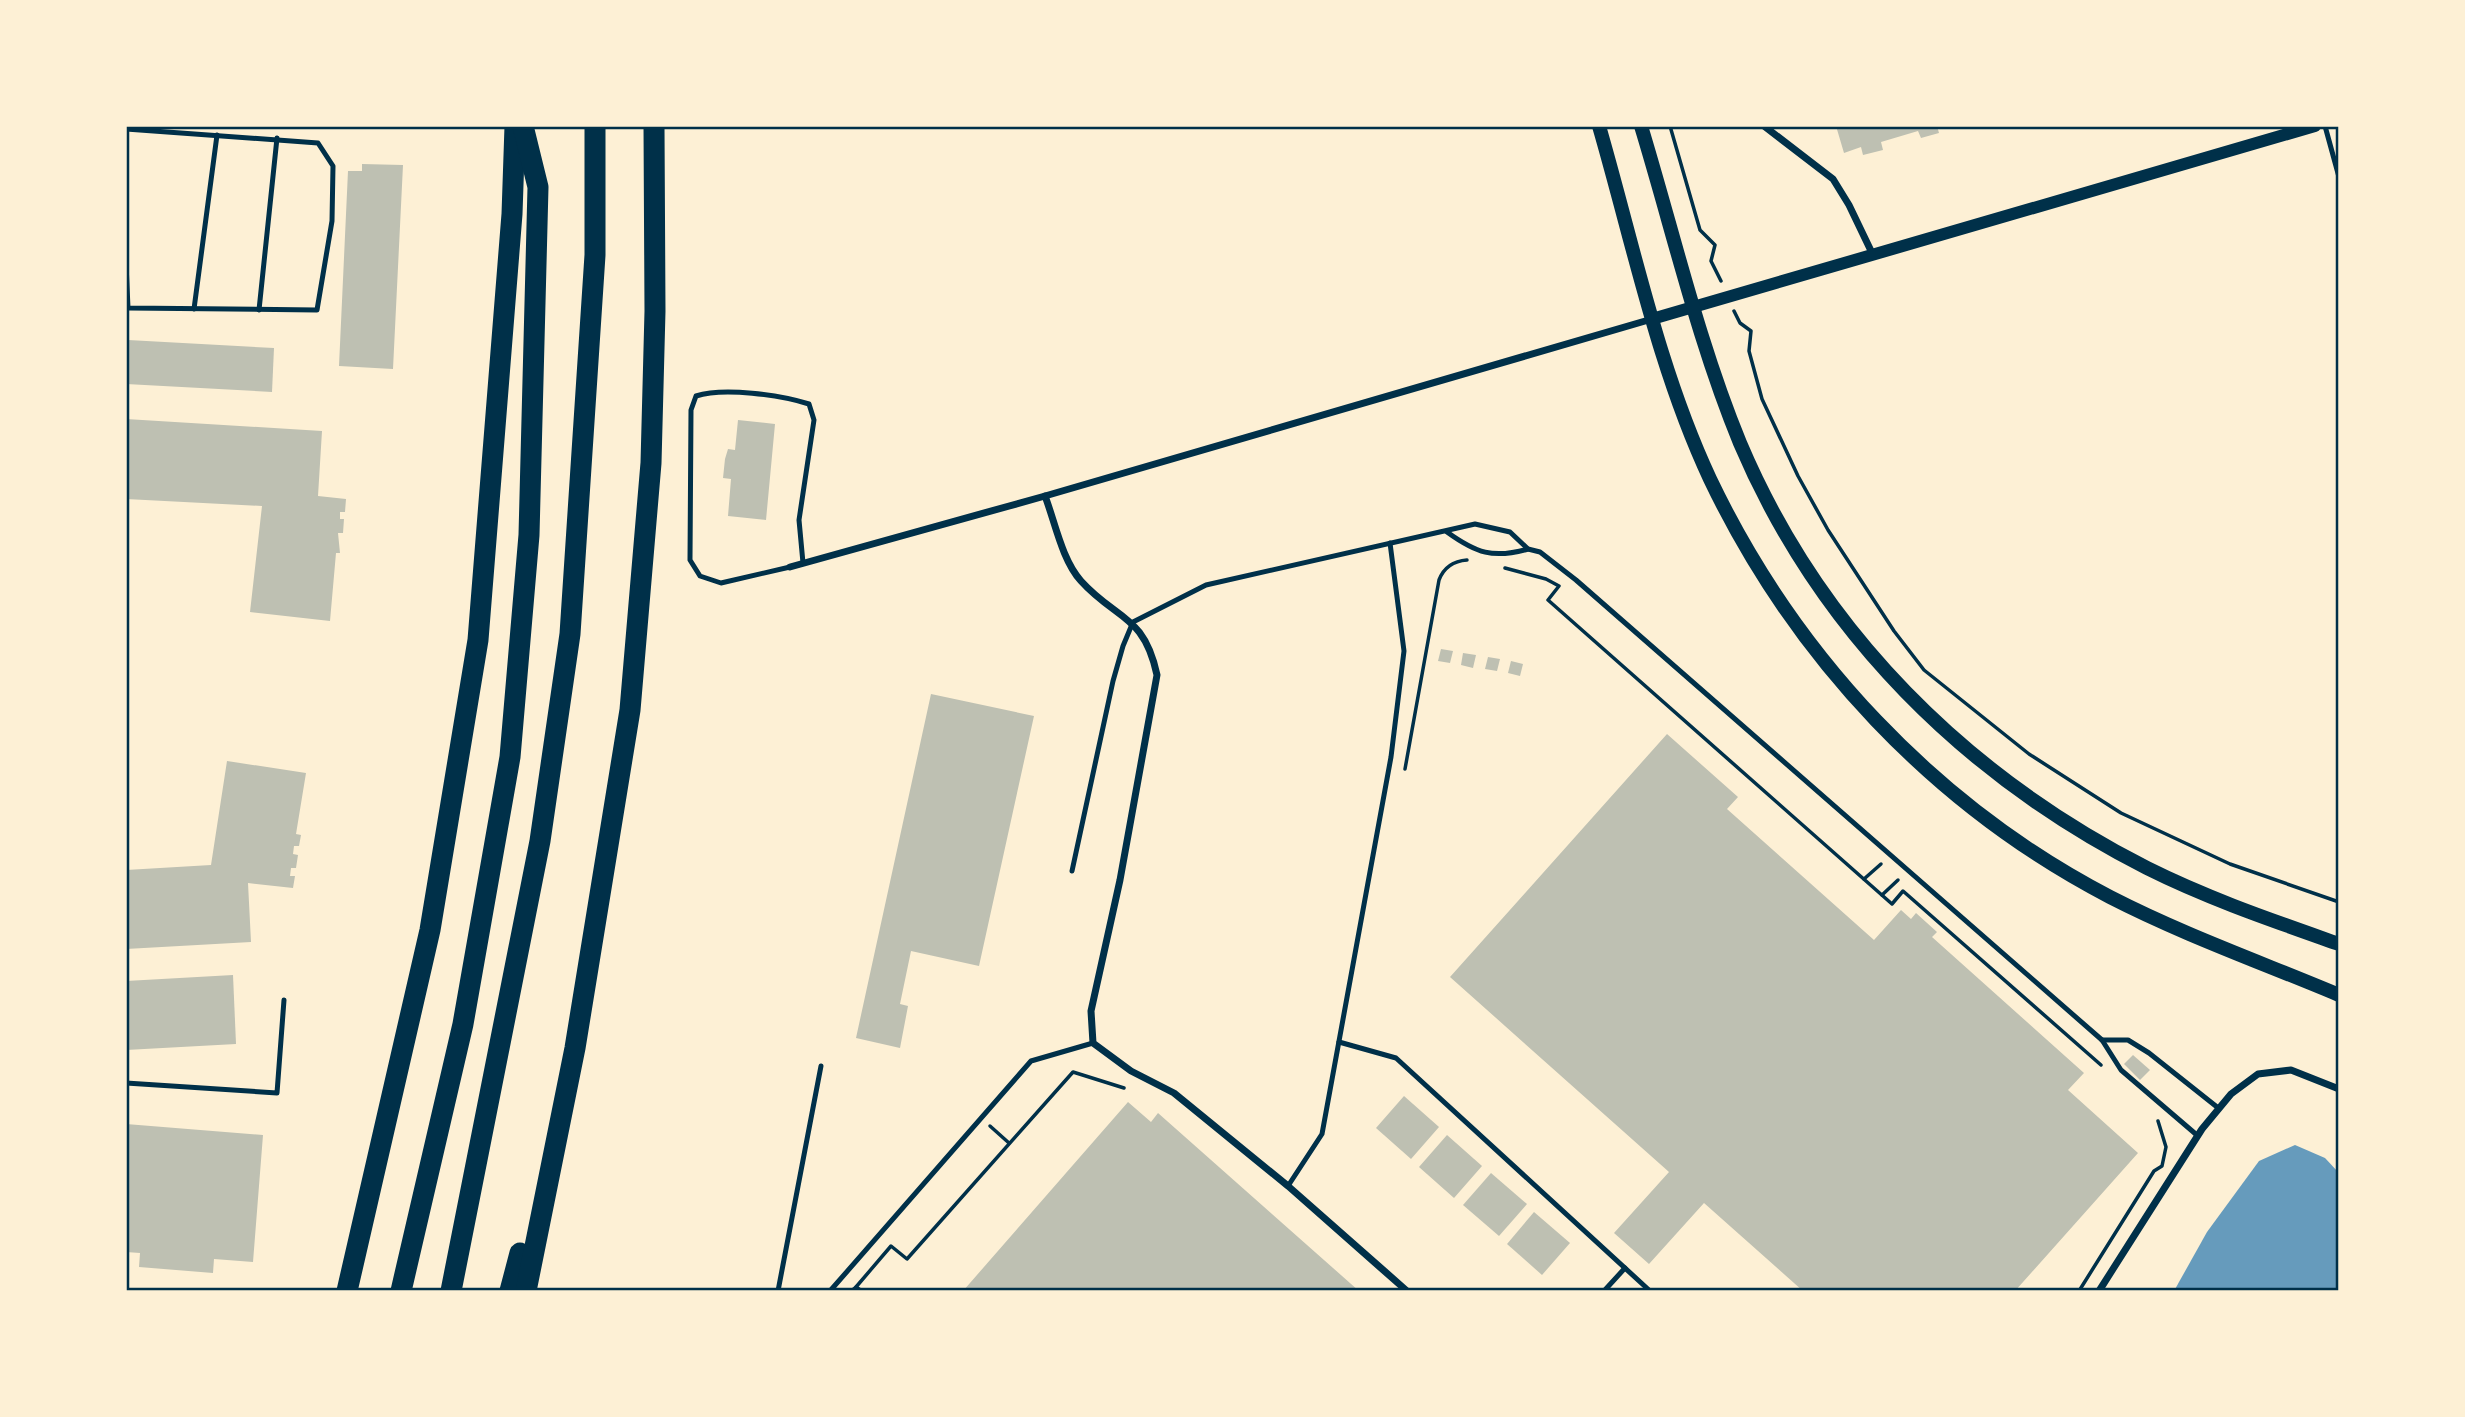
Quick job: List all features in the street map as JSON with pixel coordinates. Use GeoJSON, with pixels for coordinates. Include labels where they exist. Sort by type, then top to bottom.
{"type":"FeatureCollection","features":[{"type":"Feature","properties":{"kind":"highway"},"geometry":{"type":"LineString","coordinates":[[347,1291],[430,930],[478,640],[512,214],[515,126]]}},
{"type":"Feature","properties":{"kind":"highway"},"geometry":{"type":"LineString","coordinates":[[401,1291],[463,1024],[510,757],[529,535],[538,187],[523,126]]}},
{"type":"Feature","properties":{"kind":"highway"},"geometry":{"type":"LineString","coordinates":[[452,1291],[538,854],[570,634],[595,255],[595,126]]}},
{"type":"Feature","properties":{"kind":"highway"},"geometry":{"type":"LineString","coordinates":[[526,1291],[575,1048],[630,710],[651,463],[655,311],[654,126]]}},
{"type":"Feature","properties":{"kind":"highway"},"geometry":{"type":"LineString","coordinates":[[510,1291],[575,1048]]}},
{"type":"Feature","properties":{"kind":"main road"},"geometry":{"type":"LineString","coordinates":[[1599,126],[1652,318],[1710,477],[1781,604],[1842,684],[1912,756],[2000,829],[2079,880],[2189,933],[2339,995]]}},
{"type":"Feature","properties":{"kind":"main road"},"geometry":{"type":"LineString","coordinates":[[1641,126],[1718,388],[1741,444],[1793,545],[1829,602],[1867,649],[1956,742],[2005,782],[2056,817],[2149,869],[2233,907],[2339,944]]}},
{"type":"Feature","properties":{"kind":"street"},"geometry":{"type":"LineString","coordinates":[[1765,126],[1833,179],[1873,255]]}},
{"type":"Feature","properties":{"kind":"street"},"geometry":{"type":"LineString","coordinates":[[790,567],[1045,496],[2315,126]]}},
{"type":"Feature","properties":{"kind":"street"},"geometry":{"type":"LineString","coordinates":[[1045,496],[1079,579],[1133,622],[1153,656],[1157,675],[1120,880],[1091,1011],[1093,1043],[1131,1071],[1174,1093],[1288,1186],[1407,1291]]}},
{"type":"Feature","properties":{"kind":"street"},"geometry":{"type":"LineString","coordinates":[[2099,1291],[2217,1107],[2258,1074],[2291,1070],[2339,1089]]}},
{"type":"Feature","properties":{"kind":"lane"},"geometry":{"type":"LineString","coordinates":[[2325,126],[2339,177]]}},
{"type":"Feature","properties":{"kind":"lane"},"geometry":{"type":"LineString","coordinates":[[126,129],[318,143],[332,166],[332,221],[317,310],[128,308],[126,262]]}},
{"type":"Feature","properties":{"kind":"lane"},"geometry":{"type":"LineString","coordinates":[[194,309],[217,135]]}},
{"type":"Feature","properties":{"kind":"lane"},"geometry":{"type":"LineString","coordinates":[[259,310],[277,138]]}},
{"type":"Feature","properties":{"kind":"lane"},"geometry":{"type":"LineString","coordinates":[[790,567],[721,583],[700,576],[690,560],[691,410],[696,396],[710,391],[792,398],[808,404],[814,420],[799,520],[803,563]]}},
{"type":"Feature","properties":{"kind":"lane"},"geometry":{"type":"LineString","coordinates":[[1072,871],[1113,681],[1133,622],[1206,585],[1475,524],[1495,528],[1510,532],[1528,549],[1540,552],[1576,580],[2102,1040],[2121,1070],[2198,1136]]}},
{"type":"Feature","properties":{"kind":"lane"},"geometry":{"type":"LineString","coordinates":[[1447,532],[1470,548],[1490,554],[1504,556],[1528,549]]}},
{"type":"Feature","properties":{"kind":"lane"},"geometry":{"type":"LineString","coordinates":[[1288,1186],[1322,1134],[1391,757],[1404,651],[1390,543]]}},
{"type":"Feature","properties":{"kind":"lane"},"geometry":{"type":"LineString","coordinates":[[126,1083],[277,1093],[284,1000]]}},
{"type":"Feature","properties":{"kind":"lane"},"geometry":{"type":"LineString","coordinates":[[2102,1040],[2128,1040],[2149,1053],[2217,1107]]}},
{"type":"Feature","properties":{"kind":"lane"},"geometry":{"type":"LineString","coordinates":[[1339,1042],[1396,1058],[1650,1291]]}},
{"type":"Feature","properties":{"kind":"lane"},"geometry":{"type":"LineString","coordinates":[[830,1291],[1031,1061],[1093,1043]]}},
{"type":"Feature","properties":{"kind":"lane"},"geometry":{"type":"LineString","coordinates":[[778,1291],[821,1066]]}},
{"type":"Feature","properties":{"kind":"lane"},"geometry":{"type":"LineString","coordinates":[[1604,1291],[1625,1268]]}},
{"type":"Feature","properties":{"kind":"path"},"geometry":{"type":"LineString","coordinates":[[1670,126],[1700,230],[1715,245],[1711,261],[1740,323],[1751,331],[1749,351],[1762,399],[1798,476],[1828,530],[1894,631],[1924,670],[2029,754],[2121,813],[2230,864],[2339,902]]}},
{"type":"Feature","properties":{"kind":"path"},"geometry":{"type":"LineString","coordinates":[[1405,769],[1439,579],[1443,570],[1451,565],[1464,560],[1474,562]]}},
{"type":"Feature","properties":{"kind":"path"},"geometry":{"type":"LineString","coordinates":[[1494,565],[1546,579],[1559,586],[1548,600],[1892,904],[1903,891],[2111,1073]]}},
{"type":"Feature","properties":{"kind":"path"},"geometry":{"type":"LineString","coordinates":[[1864,879],[1890,856]]}},
{"type":"Feature","properties":{"kind":"path"},"geometry":{"type":"LineString","coordinates":[[1882,895],[1908,872]]}},
{"type":"Feature","properties":{"kind":"path"},"geometry":{"type":"LineString","coordinates":[[851,1291],[891,1246],[907,1259],[1073,1072],[1124,1088]]}},
{"type":"Feature","properties":{"kind":"path"},"geometry":{"type":"LineString","coordinates":[[2079,1291],[2154,1171],[2162,1166],[2166,1147],[2156,1116]]}},
{"type":"Feature","properties":{"kind":"path"},"geometry":{"type":"LineString","coordinates":[[981,1118],[1009,1143]]}},
{"type":"Feature","properties":{"kind":"path"},"geometry":{"type":"LineString","coordinates":[[856,1287],[862,1291]]}},
{"type":"Feature","properties":{"kind":"water"},"geometry":{"type":"Polygon","coordinates":[[[2295,1145],[2325,1158],[2339,1173],[2339,1291],[2174,1291],[2207,1232],[2259,1161],[2295,1145]]]}},
{"type":"Feature","properties":{"kind":"building"},"geometry":{"type":"Polygon","coordinates":[[[1836,126],[1937,126],[1939,133],[1921,138],[1918,131],[1881,142],[1883,150],[1863,155],[1861,147],[1844,153],[1836,126]]]}},
{"type":"Feature","properties":{"kind":"building"},"geometry":{"type":"Polygon","coordinates":[[[362,164],[403,165],[393,369],[339,366],[348,171],[362,171],[362,164]]]}},
{"type":"Feature","properties":{"kind":"building"},"geometry":{"type":"Polygon","coordinates":[[[128,340],[274,348],[272,392],[126,384],[128,340]]]}},
{"type":"Feature","properties":{"kind":"building"},"geometry":{"type":"Polygon","coordinates":[[[126,419],[322,431],[318,496],[346,499],[345,512],[340,512],[340,519],[344,519],[343,533],[338,533],[340,553],[336,553],[330,621],[250,612],[262,506],[126,499],[126,419]]]}},
{"type":"Feature","properties":{"kind":"building"},"geometry":{"type":"Polygon","coordinates":[[[738,420],[775,424],[766,520],[728,516],[731,479],[723,478],[728,449],[735,450],[738,420]]]}},
{"type":"Feature","properties":{"kind":"building"},"geometry":{"type":"Polygon","coordinates":[[[128,644],[129,729],[126,729],[128,644]]]}},
{"type":"Feature","properties":{"kind":"building"},"geometry":{"type":"Polygon","coordinates":[[[1441,649],[1453,651],[1450,663],[1438,661],[1441,649]]]}},
{"type":"Feature","properties":{"kind":"building"},"geometry":{"type":"Polygon","coordinates":[[[1463,653],[1476,655],[1473,668],[1461,665],[1463,653]]]}},
{"type":"Feature","properties":{"kind":"building"},"geometry":{"type":"Polygon","coordinates":[[[1488,657],[1500,659],[1497,671],[1485,669],[1488,657]]]}},
{"type":"Feature","properties":{"kind":"building"},"geometry":{"type":"Polygon","coordinates":[[[1511,661],[1523,664],[1520,676],[1508,673],[1511,661]]]}},
{"type":"Feature","properties":{"kind":"building"},"geometry":{"type":"Polygon","coordinates":[[[931,694],[1034,716],[979,966],[911,951],[900,1004],[908,1006],[900,1048],[856,1038],[931,694]]]}},
{"type":"Feature","properties":{"kind":"building"},"geometry":{"type":"Polygon","coordinates":[[[1667,734],[1738,797],[1727,809],[1874,940],[1901,910],[1911,919],[1916,913],[1937,932],[1932,937],[2084,1073],[2068,1090],[2138,1153],[2015,1291],[1803,1291],[1704,1203],[1649,1264],[1614,1233],[1669,1172],[1450,977],[1667,734]]]}},
{"type":"Feature","properties":{"kind":"building"},"geometry":{"type":"Polygon","coordinates":[[[227,761],[306,773],[296,834],[301,835],[299,846],[294,846],[293,854],[298,855],[296,868],[291,868],[290,876],[295,876],[293,888],[248,883],[251,942],[126,949],[126,870],[211,865],[227,761]]]}},
{"type":"Feature","properties":{"kind":"building"},"geometry":{"type":"Polygon","coordinates":[[[233,975],[236,1044],[126,1050],[126,981],[233,975]]]}},
{"type":"Feature","properties":{"kind":"building"},"geometry":{"type":"Polygon","coordinates":[[[2133,1055],[2150,1070],[2140,1080],[2124,1064],[2133,1055]]]}},
{"type":"Feature","properties":{"kind":"building"},"geometry":{"type":"Polygon","coordinates":[[[1404,1096],[1439,1127],[1411,1159],[1376,1128],[1404,1096]]]}},
{"type":"Feature","properties":{"kind":"building"},"geometry":{"type":"Polygon","coordinates":[[[1128,1102],[1151,1122],[1158,1113],[1359,1291],[963,1291],[1128,1102]]]}},
{"type":"Feature","properties":{"kind":"building"},"geometry":{"type":"Polygon","coordinates":[[[126,1124],[263,1135],[253,1262],[214,1259],[213,1273],[139,1267],[140,1253],[126,1252],[126,1124]]]}},
{"type":"Feature","properties":{"kind":"building"},"geometry":{"type":"Polygon","coordinates":[[[1447,1135],[1482,1166],[1454,1198],[1419,1167],[1447,1135]]]}},
{"type":"Feature","properties":{"kind":"building"},"geometry":{"type":"Polygon","coordinates":[[[1491,1173],[1527,1204],[1499,1236],[1463,1205],[1491,1173]]]}},
{"type":"Feature","properties":{"kind":"building"},"geometry":{"type":"Polygon","coordinates":[[[1534,1212],[1570,1243],[1542,1275],[1507,1244],[1534,1212]]]}}]}
